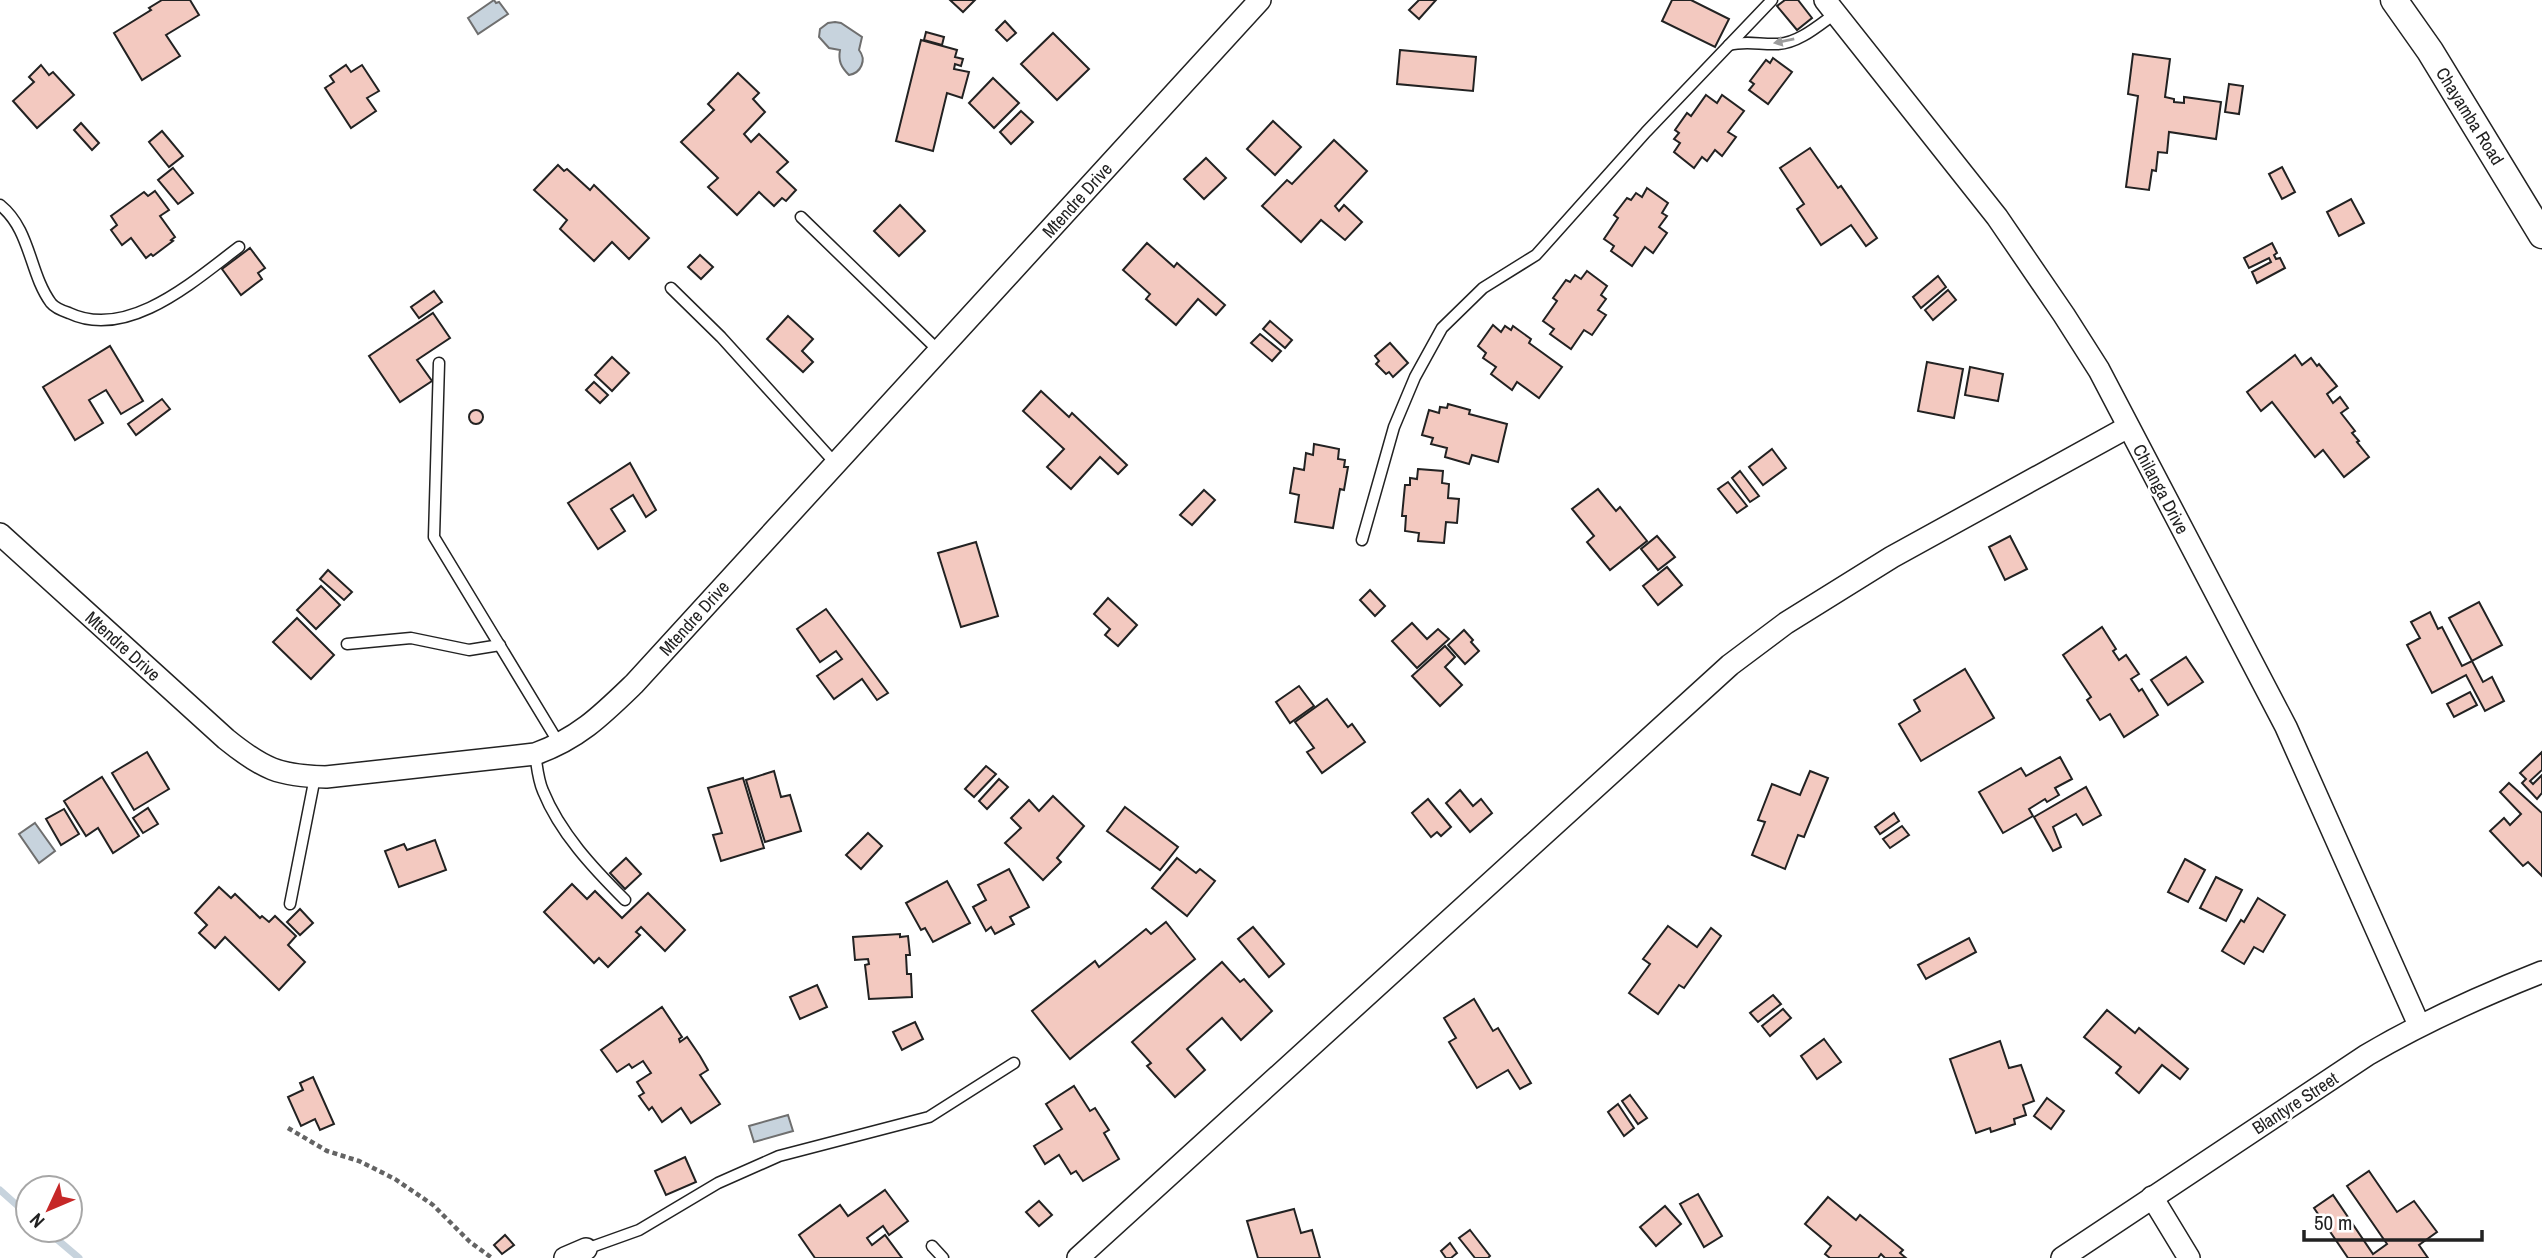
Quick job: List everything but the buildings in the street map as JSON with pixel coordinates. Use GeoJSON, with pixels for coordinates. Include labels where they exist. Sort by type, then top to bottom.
{"type":"FeatureCollection","features":[{"type":"Feature","properties":{"kind":"street","name":"Mtendre Drive"},"geometry":{"type":"LineString","coordinates":[[0,534],[249,758],[270,770],[316,777],[535,754],[560,745],[585,730],[634,684],[1260,0]]}},
{"type":"Feature","properties":{"kind":"street","name":"Chayamba Road"},"geometry":{"type":"LineString","coordinates":[[2394,0],[2430,51],[2542,235]]}},
{"type":"Feature","properties":{"kind":"street","name":"Chilanga Drive"},"geometry":{"type":"LineString","coordinates":[[1830,7],[1997,217],[2099,370],[2286,727],[2419,1025]]}},
{"type":"Feature","properties":{"kind":"street"},"geometry":{"type":"LineString","coordinates":[[1077,1258],[1730,665],[1786,623],[1892,556],[2128,427]]}},
{"type":"Feature","properties":{"kind":"street","name":"Blantyre Street"},"geometry":{"type":"LineString","coordinates":[[2062,1258],[2367,1055],[2419,1025],[2542,972]]}},
{"type":"Feature","properties":{"kind":"street"},"geometry":{"type":"LineString","coordinates":[[2152,1197],[2189,1258]]}},
{"type":"Feature","properties":{"kind":"street"},"geometry":{"type":"LineString","coordinates":[[565,1258],[586,1249]]}},
{"type":"Feature","properties":{"kind":"lane"},"geometry":{"type":"LineString","coordinates":[[1362,540],[1394,427],[1415,377],[1442,328],[1483,288],[1536,255],[1726,46],[1772,0]]}},
{"type":"Feature","properties":{"kind":"lane"},"geometry":{"type":"LineString","coordinates":[[1726,46],[1742,41],[1779,44],[1802,36],[1830,7]]}},
{"type":"Feature","properties":{"kind":"lane"},"geometry":{"type":"LineString","coordinates":[[0,205],[26,241],[52,305],[83,320],[120,319],[173,296],[239,247]]}},
{"type":"Feature","properties":{"kind":"lane"},"geometry":{"type":"LineString","coordinates":[[802,216],[939,351]]}},
{"type":"Feature","properties":{"kind":"lane"},"geometry":{"type":"LineString","coordinates":[[671,288],[721,337],[835,464]]}},
{"type":"Feature","properties":{"kind":"lane"},"geometry":{"type":"LineString","coordinates":[[439,363],[434,537],[560,745]]}},
{"type":"Feature","properties":{"kind":"lane"},"geometry":{"type":"LineString","coordinates":[[347,644],[411,638],[469,650],[499,645]]}},
{"type":"Feature","properties":{"kind":"lane"},"geometry":{"type":"LineString","coordinates":[[535,754],[542,789],[562,827],[596,871],[625,900]]}},
{"type":"Feature","properties":{"kind":"lane"},"geometry":{"type":"LineString","coordinates":[[290,904],[316,777]]}},
{"type":"Feature","properties":{"kind":"lane"},"geometry":{"type":"LineString","coordinates":[[586,1249],[639,1230],[718,1183],[779,1156],[929,1117],[1014,1063]]}},
{"type":"Feature","properties":{"kind":"lane"},"geometry":{"type":"LineString","coordinates":[[932,1246],[943,1258]]}},
{"type":"Feature","properties":{"kind":"path"},"geometry":{"type":"LineString","coordinates":[[288,1128],[327,1152],[359,1161],[395,1179],[433,1205],[492,1258]]}},
{"type":"Feature","properties":{"kind":"shaded area"},"geometry":{"type":"Polygon","coordinates":[[[494,0],[499,2],[508,14],[478,34],[468,18],[494,0]]]}},
{"type":"Feature","properties":{"kind":"shaded area"},"geometry":{"type":"Polygon","coordinates":[[[835,22],[862,37],[859,50],[863,62],[860,69],[853,74],[849,75],[842,66],[840,50],[829,48],[819,37],[820,29],[835,22]]]}},
{"type":"Feature","properties":{"kind":"shaded area"},"geometry":{"type":"Polygon","coordinates":[[[35,823],[55,851],[39,863],[19,834],[35,823]]]}},
{"type":"Feature","properties":{"kind":"shaded area"},"geometry":{"type":"Polygon","coordinates":[[[788,1115],[793,1131],[754,1142],[749,1126],[788,1115]]]}},
{"type":"Feature","properties":{"kind":"waterway"},"geometry":{"type":"LineString","coordinates":[[0,1190],[14,1202]]}},
{"type":"Feature","properties":{"kind":"waterway"},"geometry":{"type":"LineString","coordinates":[[62,1244],[79,1258]]}}]}
